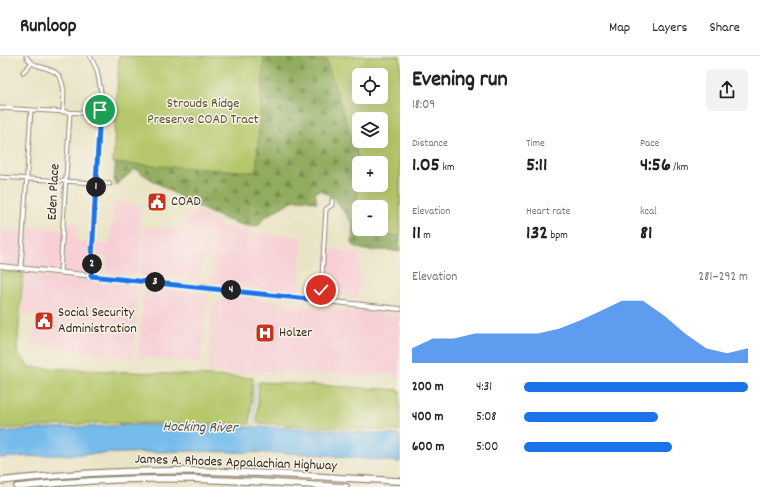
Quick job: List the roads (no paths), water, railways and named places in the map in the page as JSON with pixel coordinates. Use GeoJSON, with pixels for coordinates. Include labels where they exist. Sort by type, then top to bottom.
{"type":"FeatureCollection","features":[{"type":"Feature","properties":{"kind":"highway","name":"James A. Rhodes Appalachian Highway"},"geometry":{"type":"LineString","coordinates":[[0,481],[90,474],[194,471],[400,482]]}},
{"type":"Feature","properties":{"kind":"highway","name":"James A. Rhodes Appalachian Highway"},"geometry":{"type":"LineString","coordinates":[[17,487],[90,481],[150,479],[218,480],[346,487]]}},
{"type":"Feature","properties":{"kind":"main road"},"geometry":{"type":"LineString","coordinates":[[0,266],[400,309]]}},
{"type":"Feature","properties":{"kind":"street"},"geometry":{"type":"LineString","coordinates":[[26,56],[31,64],[38,67],[51,69],[61,78],[64,89],[62,111]]}},
{"type":"Feature","properties":{"kind":"street"},"geometry":{"type":"LineString","coordinates":[[90,56],[97,70],[101,92],[91,276]]}},
{"type":"Feature","properties":{"kind":"street"},"geometry":{"type":"LineString","coordinates":[[23,72],[31,64]]}},
{"type":"Feature","properties":{"kind":"street"},"geometry":{"type":"LineString","coordinates":[[0,108],[99,114]]}},
{"type":"Feature","properties":{"kind":"street"},"geometry":{"type":"LineString","coordinates":[[21,268],[30,110]]}},
{"type":"Feature","properties":{"kind":"street","name":"Eden Place"},"geometry":{"type":"LineString","coordinates":[[60,273],[70,112]]}},
{"type":"Feature","properties":{"kind":"street"},"geometry":{"type":"LineString","coordinates":[[0,177],[110,184]]}},
{"type":"Feature","properties":{"kind":"street"},"geometry":{"type":"LineString","coordinates":[[318,300],[321,294],[326,208],[332,205],[332,200]]}},
{"type":"Feature","properties":{"kind":"water","name":"Hocking River"},"geometry":{"type":"Polygon","coordinates":[[[139,425],[305,428],[400,435],[400,462],[315,454],[190,451],[0,458],[0,432],[139,425]]]}},
{"type":"Feature","properties":{"kind":"waterway"},"geometry":{"type":"LineString","coordinates":[[254,426],[254,398],[256,381]]}},
{"type":"Feature","properties":{"kind":"place","name":"COAD"},"geometry":{"type":"Point","coordinates":[157,202]}},
{"type":"Feature","properties":{"kind":"place","name":"Social Security Administration"},"geometry":{"type":"Point","coordinates":[44,321]}},
{"type":"Feature","properties":{"kind":"place","name":"Holzer"},"geometry":{"type":"Point","coordinates":[265,333]}},
{"type":"Feature","properties":{"kind":"park label","name":"Strouds Ridge Preserve COAD Tract"},"geometry":{"type":"Point","coordinates":[203,112]}}]}
